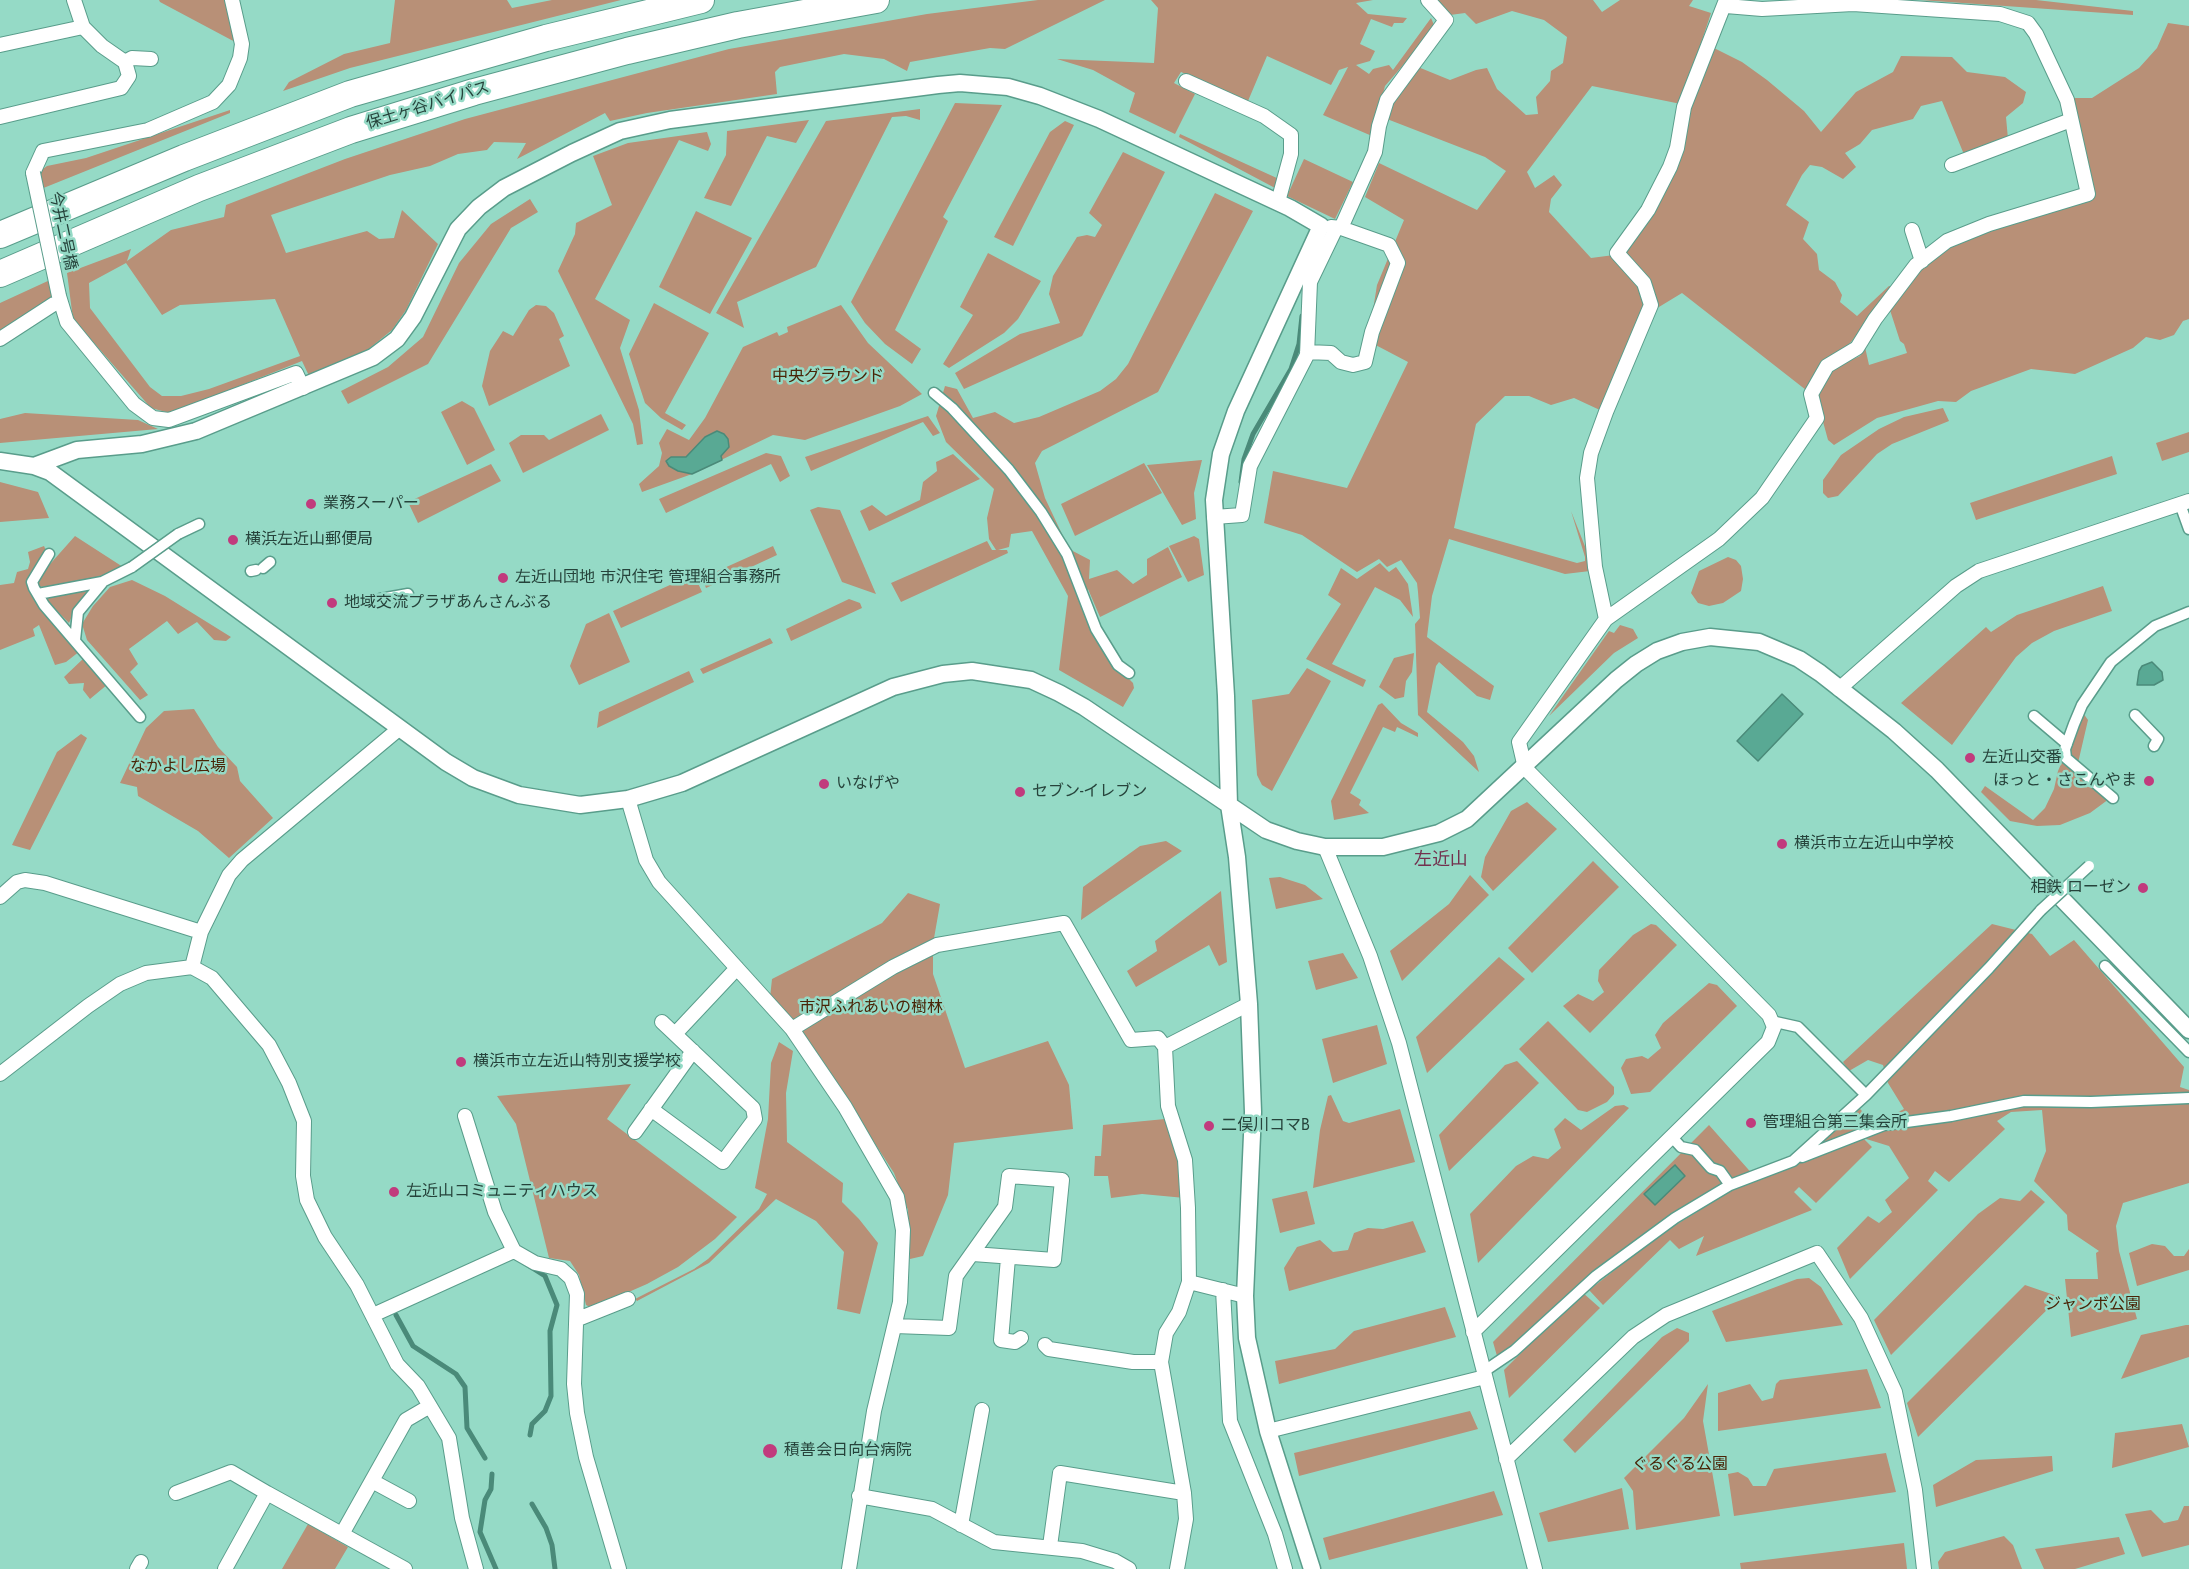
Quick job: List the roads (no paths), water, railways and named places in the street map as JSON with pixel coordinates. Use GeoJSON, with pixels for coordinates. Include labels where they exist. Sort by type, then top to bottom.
{"type":"FeatureCollection","features":[{"type":"Feature","properties":{"kind":"highway","name":"保土ヶ谷バイパス"},"geometry":{"type":"LineString","coordinates":[[0,235],[194,154],[350,94],[546,38],[701,0]]}},
{"type":"Feature","properties":{"kind":"highway","name":"保土ヶ谷バイパス"},"geometry":{"type":"LineString","coordinates":[[0,274],[200,188],[351,129],[474,92],[627,51],[738,25],[876,0]]}},
{"type":"Feature","properties":{"kind":"street"},"geometry":{"type":"LineString","coordinates":[[0,117],[122,88],[129,76],[125,62],[102,46],[83,27],[74,0]]}},
{"type":"Feature","properties":{"kind":"street","name":"今井二号橋"},"geometry":{"type":"LineString","coordinates":[[232,0],[242,44],[240,58],[229,85],[213,102],[148,130],[43,151],[33,173],[67,322],[134,404],[153,418],[169,420],[296,373],[303,388]]}},
{"type":"Feature","properties":{"kind":"street"},"geometry":{"type":"LineString","coordinates":[[1312,1569],[1269,1431],[1247,1338],[1245,1296],[1253,1112],[1237,857],[1229,805],[1226,696],[1214,500],[1221,454],[1236,411],[1333,227],[1376,152],[1379,126],[1387,100],[1446,20],[1428,0]]}},
{"type":"Feature","properties":{"kind":"street"},"geometry":{"type":"LineString","coordinates":[[1473,1332],[1768,1042],[1774,1027],[1768,1015],[1525,768],[1519,742],[1606,619],[1719,539],[1762,498],[1817,418],[1811,394],[1827,366],[1857,348],[1875,318],[1922,261],[1947,241],[1989,224],[2088,194],[2067,100],[2036,34],[2028,23],[2000,14],[1853,4],[1762,9],[1726,2],[1684,107],[1677,148],[1670,167],[1648,210],[1617,253],[1644,283],[1651,305],[1591,453],[1587,478],[1594,567],[1606,619]]}},
{"type":"Feature","properties":{"kind":"street"},"geometry":{"type":"LineString","coordinates":[[0,45],[83,27]]}},
{"type":"Feature","properties":{"kind":"street"},"geometry":{"type":"LineString","coordinates":[[125,62],[132,58],[151,59]]}},
{"type":"Feature","properties":{"kind":"street"},"geometry":{"type":"LineString","coordinates":[[1186,81],[1264,116],[1291,135],[1291,154],[1278,202]]}},
{"type":"Feature","properties":{"kind":"street"},"geometry":{"type":"LineString","coordinates":[[34,466],[77,450],[166,440],[303,388],[373,357],[397,339],[413,317],[458,229],[479,207],[504,188],[620,131],[670,120],[960,83],[1008,87],[1040,96],[1099,119],[1333,227],[1389,245],[1398,263],[1372,332],[1365,362],[1353,365],[1341,362],[1331,353],[1307,352]]}},
{"type":"Feature","properties":{"kind":"street"},"geometry":{"type":"LineString","coordinates":[[1952,165],[2071,120]]}},
{"type":"Feature","properties":{"kind":"street"},"geometry":{"type":"LineString","coordinates":[[1214,517],[1242,515],[1250,466],[1307,352],[1310,282],[1333,227]]}},
{"type":"Feature","properties":{"kind":"street"},"geometry":{"type":"LineString","coordinates":[[1912,230],[1922,261]]}},
{"type":"Feature","properties":{"kind":"street"},"geometry":{"type":"LineString","coordinates":[[0,339],[60,298]]}},
{"type":"Feature","properties":{"kind":"street"},"geometry":{"type":"LineString","coordinates":[[934,393],[952,408],[1009,470],[1041,512],[1067,554],[1096,629],[1118,665],[1129,673]]}},
{"type":"Feature","properties":{"kind":"street"},"geometry":{"type":"LineString","coordinates":[[0,461],[34,466],[50,472],[446,762],[473,778],[519,795],[580,805],[628,799],[682,783],[893,687],[943,674],[972,671],[1031,680],[1059,693],[1084,707],[1266,830],[1297,841],[1325,847],[1383,847],[1439,833],[1467,819],[1636,664],[1657,651],[1682,642],[1710,637],[1759,642],[1799,659],[1893,731],[1936,770],[2189,1030]]}},
{"type":"Feature","properties":{"kind":"street"},"geometry":{"type":"LineString","coordinates":[[1839,689],[1956,586],[1979,571],[2185,502],[2189,529]]}},
{"type":"Feature","properties":{"kind":"street"},"geometry":{"type":"LineString","coordinates":[[38,594],[102,582],[132,567],[199,524]]}},
{"type":"Feature","properties":{"kind":"street"},"geometry":{"type":"LineString","coordinates":[[49,554],[32,582],[38,594],[140,717]]}},
{"type":"Feature","properties":{"kind":"street"},"geometry":{"type":"LineString","coordinates":[[75,640],[78,612],[102,582]]}},
{"type":"Feature","properties":{"kind":"street"},"geometry":{"type":"LineString","coordinates":[[380,599],[408,594]]}},
{"type":"Feature","properties":{"kind":"street"},"geometry":{"type":"LineString","coordinates":[[2113,798],[2066,758],[2067,744],[2082,705],[2111,662],[2156,626],[2189,612]]}},
{"type":"Feature","properties":{"kind":"street"},"geometry":{"type":"LineString","coordinates":[[2103,659],[2130,646]]}},
{"type":"Feature","properties":{"kind":"street"},"geometry":{"type":"LineString","coordinates":[[2135,715],[2158,739],[2154,746]]}},
{"type":"Feature","properties":{"kind":"street"},"geometry":{"type":"LineString","coordinates":[[2034,716],[2067,744]]}},
{"type":"Feature","properties":{"kind":"street"},"geometry":{"type":"LineString","coordinates":[[192,967],[201,932],[229,875],[242,860],[400,728]]}},
{"type":"Feature","properties":{"kind":"street"},"geometry":{"type":"LineString","coordinates":[[628,799],[646,860],[658,882],[792,1029],[845,1107],[897,1197],[903,1230],[900,1302],[874,1411],[849,1569]]}},
{"type":"Feature","properties":{"kind":"street"},"geometry":{"type":"LineString","coordinates":[[1325,847],[1370,956],[1400,1043],[1535,1569]]}},
{"type":"Feature","properties":{"kind":"street"},"geometry":{"type":"LineString","coordinates":[[1793,1161],[1866,1095],[1989,968],[2041,910],[2089,866]]}},
{"type":"Feature","properties":{"kind":"street"},"geometry":{"type":"LineString","coordinates":[[0,897],[17,882],[25,880],[45,883],[201,932]]}},
{"type":"Feature","properties":{"kind":"street"},"geometry":{"type":"LineString","coordinates":[[792,1029],[883,972],[937,945],[1064,922],[1131,1040],[1158,1038],[1165,1047],[1168,1106],[1185,1160],[1189,1282],[1179,1312],[1166,1333],[1161,1362],[1184,1493],[1185,1519],[1177,1569]]}},
{"type":"Feature","properties":{"kind":"street"},"geometry":{"type":"LineString","coordinates":[[2105,966],[2189,1052]]}},
{"type":"Feature","properties":{"kind":"street"},"geometry":{"type":"LineString","coordinates":[[0,1074],[120,984],[146,973],[192,967],[212,978],[269,1045],[289,1083],[304,1121],[305,1196],[325,1237],[373,1315],[397,1364],[418,1386],[449,1438],[462,1518],[476,1569]]}},
{"type":"Feature","properties":{"kind":"street"},"geometry":{"type":"LineString","coordinates":[[675,1034],[737,968]]}},
{"type":"Feature","properties":{"kind":"street"},"geometry":{"type":"LineString","coordinates":[[1165,1047],[1248,1004]]}},
{"type":"Feature","properties":{"kind":"street"},"geometry":{"type":"LineString","coordinates":[[1772,1021],[1798,1027],[1866,1095]]}},
{"type":"Feature","properties":{"kind":"street"},"geometry":{"type":"LineString","coordinates":[[651,1109],[723,1162],[755,1119],[753,1108],[662,1022]]}},
{"type":"Feature","properties":{"kind":"street"},"geometry":{"type":"LineString","coordinates":[[635,1132],[693,1051]]}},
{"type":"Feature","properties":{"kind":"street"},"geometry":{"type":"LineString","coordinates":[[1269,1431],[1484,1375],[1514,1351],[1596,1276],[1675,1218],[1730,1185],[1884,1125],[1951,1116],[2024,1101],[2091,1102],[2189,1098]]}},
{"type":"Feature","properties":{"kind":"street"},"geometry":{"type":"LineString","coordinates":[[465,1116],[495,1212],[514,1251],[535,1263],[561,1269],[571,1278],[577,1294],[578,1319],[574,1384],[577,1413],[586,1457],[619,1569]]}},
{"type":"Feature","properties":{"kind":"street"},"geometry":{"type":"LineString","coordinates":[[1671,1136],[1682,1147],[1695,1150],[1711,1168],[1720,1171],[1730,1185]]}},
{"type":"Feature","properties":{"kind":"street"},"geometry":{"type":"LineString","coordinates":[[895,1326],[949,1328],[956,1276],[1005,1206],[1009,1176],[1062,1180],[1054,1260],[973,1254]]}},
{"type":"Feature","properties":{"kind":"street"},"geometry":{"type":"LineString","coordinates":[[373,1315],[514,1251]]}},
{"type":"Feature","properties":{"kind":"street"},"geometry":{"type":"LineString","coordinates":[[1506,1460],[1633,1337],[1666,1316],[1817,1253],[1862,1318],[1895,1392],[1915,1490],[1924,1569]]}},
{"type":"Feature","properties":{"kind":"street"},"geometry":{"type":"LineString","coordinates":[[1008,1258],[1001,1340],[1015,1342],[1021,1338]]}},
{"type":"Feature","properties":{"kind":"street"},"geometry":{"type":"LineString","coordinates":[[1189,1282],[1245,1296]]}},
{"type":"Feature","properties":{"kind":"street"},"geometry":{"type":"LineString","coordinates":[[1223,1290],[1230,1421],[1275,1534],[1285,1569]]}},
{"type":"Feature","properties":{"kind":"street"},"geometry":{"type":"LineString","coordinates":[[578,1319],[628,1299]]}},
{"type":"Feature","properties":{"kind":"street"},"geometry":{"type":"LineString","coordinates":[[1045,1345],[1049,1349],[1133,1362],[1161,1362]]}},
{"type":"Feature","properties":{"kind":"street"},"geometry":{"type":"LineString","coordinates":[[342,1534],[406,1420],[430,1406]]}},
{"type":"Feature","properties":{"kind":"street"},"geometry":{"type":"LineString","coordinates":[[961,1524],[982,1410]]}},
{"type":"Feature","properties":{"kind":"street"},"geometry":{"type":"LineString","coordinates":[[176,1493],[231,1472],[399,1567]]}},
{"type":"Feature","properties":{"kind":"street"},"geometry":{"type":"LineString","coordinates":[[1050,1546],[1060,1473],[1184,1493]]}},
{"type":"Feature","properties":{"kind":"street"},"geometry":{"type":"LineString","coordinates":[[372,1481],[409,1501]]}},
{"type":"Feature","properties":{"kind":"street"},"geometry":{"type":"LineString","coordinates":[[225,1569],[267,1493]]}},
{"type":"Feature","properties":{"kind":"street"},"geometry":{"type":"LineString","coordinates":[[859,1496],[932,1509],[994,1542],[1082,1551],[1115,1561],[1129,1569]]}},
{"type":"Feature","properties":{"kind":"waterway"},"geometry":{"type":"LineString","coordinates":[[1241,482],[1244,459],[1253,434],[1291,369],[1299,344],[1302,316]]}},
{"type":"Feature","properties":{"kind":"waterway"},"geometry":{"type":"LineString","coordinates":[[523,1262],[545,1276],[557,1305],[550,1331],[551,1396],[545,1411],[532,1424],[530,1435]]}},
{"type":"Feature","properties":{"kind":"waterway"},"geometry":{"type":"LineString","coordinates":[[396,1315],[413,1346],[456,1374],[465,1387],[467,1428],[485,1458]]}},
{"type":"Feature","properties":{"kind":"waterway"},"geometry":{"type":"LineString","coordinates":[[492,1474],[491,1489],[485,1500],[480,1532],[496,1569]]}},
{"type":"Feature","properties":{"kind":"waterway"},"geometry":{"type":"LineString","coordinates":[[532,1504],[546,1528],[552,1545],[555,1569]]}},
{"type":"Feature","properties":{"kind":"place","name":"業務スーパー"},"geometry":{"type":"Point","coordinates":[311,504]}},
{"type":"Feature","properties":{"kind":"place","name":"横浜左近山郵便局"},"geometry":{"type":"Point","coordinates":[233,540]}},
{"type":"Feature","properties":{"kind":"place","name":"左近山団地 市沢住宅 管理組合事務所"},"geometry":{"type":"Point","coordinates":[503,578]}},
{"type":"Feature","properties":{"kind":"place","name":"地域交流プラザあんさんぶる"},"geometry":{"type":"Point","coordinates":[332,603]}},
{"type":"Feature","properties":{"kind":"place","name":"左近山交番"},"geometry":{"type":"Point","coordinates":[1970,758]}},
{"type":"Feature","properties":{"kind":"place","name":"ほっと・さこんやま"},"geometry":{"type":"Point","coordinates":[2149,781]}},
{"type":"Feature","properties":{"kind":"place","name":"いなげや"},"geometry":{"type":"Point","coordinates":[824,784]}},
{"type":"Feature","properties":{"kind":"place","name":"セブン-イレブン"},"geometry":{"type":"Point","coordinates":[1020,792]}},
{"type":"Feature","properties":{"kind":"place","name":"横浜市立左近山中学校"},"geometry":{"type":"Point","coordinates":[1782,844]}},
{"type":"Feature","properties":{"kind":"place","name":"相鉄 ローゼン"},"geometry":{"type":"Point","coordinates":[2143,888]}},
{"type":"Feature","properties":{"kind":"place","name":"横浜市立左近山特別支援学校"},"geometry":{"type":"Point","coordinates":[461,1062]}},
{"type":"Feature","properties":{"kind":"place","name":"管理組合第三集会所"},"geometry":{"type":"Point","coordinates":[1751,1123]}},
{"type":"Feature","properties":{"kind":"place","name":"二俣川コマB"},"geometry":{"type":"Point","coordinates":[1209,1126]}},
{"type":"Feature","properties":{"kind":"place","name":"左近山コミュニティハウス"},"geometry":{"type":"Point","coordinates":[394,1192]}},
{"type":"Feature","properties":{"kind":"place","name":"積善会日向台病院"},"geometry":{"type":"Point","coordinates":[770,1451]}},
{"type":"Feature","properties":{"kind":"district","name":"左近山"},"geometry":{"type":"Point","coordinates":[1441,861]}},
{"type":"Feature","properties":{"kind":"park label","name":"中央グラウンド"},"geometry":{"type":"Point","coordinates":[828,377]}},
{"type":"Feature","properties":{"kind":"park label","name":"なかよし広場"},"geometry":{"type":"Point","coordinates":[178,767]}},
{"type":"Feature","properties":{"kind":"park label","name":"市沢ふれあいの樹林"},"geometry":{"type":"Point","coordinates":[871,1008]}},
{"type":"Feature","properties":{"kind":"park label","name":"ジャンボ公園"},"geometry":{"type":"Point","coordinates":[2093,1305]}},
{"type":"Feature","properties":{"kind":"park label","name":"ぐるぐる公園"},"geometry":{"type":"Point","coordinates":[1680,1465]}}]}
